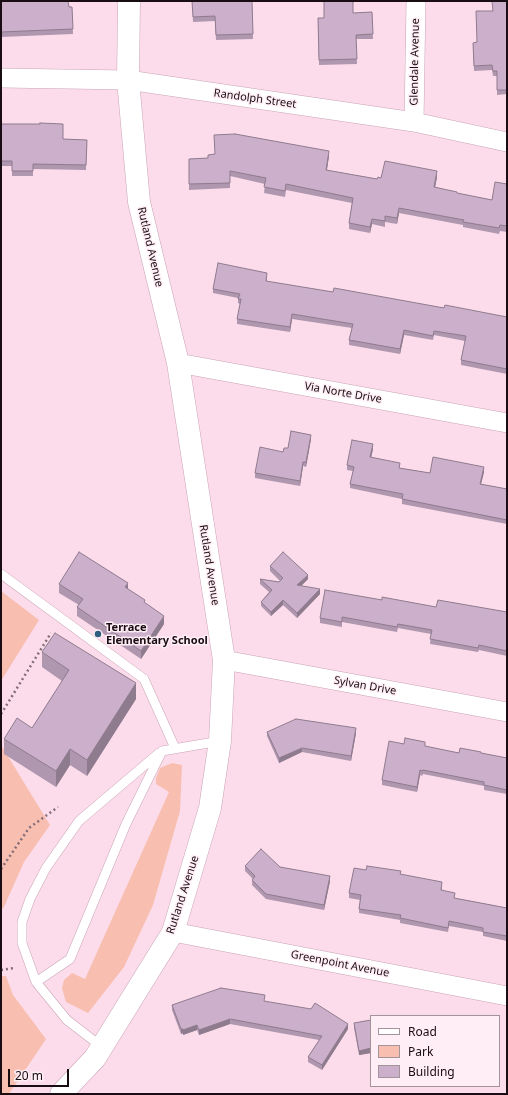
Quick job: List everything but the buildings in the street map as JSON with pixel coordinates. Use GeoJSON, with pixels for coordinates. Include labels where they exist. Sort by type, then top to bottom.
{"type":"FeatureCollection","features":[{"type":"Feature","properties":{"kind":"street","name":"Rutland Avenue"},"geometry":{"type":"LineString","coordinates":[[61,1094],[95,1058],[173,932],[210,808],[220,741],[224,660],[178,363],[140,202],[128,80],[129,1]]}},
{"type":"Feature","properties":{"kind":"street","name":"Glendale Avenue"},"geometry":{"type":"LineString","coordinates":[[414,122],[416,1]]}},
{"type":"Feature","properties":{"kind":"street","name":"Randolph Street"},"geometry":{"type":"LineString","coordinates":[[1,78],[128,80],[414,122],[507,142]]}},
{"type":"Feature","properties":{"kind":"street","name":"Via Norte Drive"},"geometry":{"type":"LineString","coordinates":[[178,363],[507,423]]}},
{"type":"Feature","properties":{"kind":"street","name":"Sylvan Drive"},"geometry":{"type":"LineString","coordinates":[[224,660],[507,712]]}},
{"type":"Feature","properties":{"kind":"street","name":"Greenpoint Avenue"},"geometry":{"type":"LineString","coordinates":[[173,932],[507,996]]}},
{"type":"Feature","properties":{"kind":"lane"},"geometry":{"type":"LineString","coordinates":[[1,574],[144,679],[176,748]]}},
{"type":"Feature","properties":{"kind":"lane"},"geometry":{"type":"LineString","coordinates":[[102,1047],[67,1020],[36,982],[22,942],[22,922],[30,899],[46,868],[79,822],[162,751],[220,741]]}},
{"type":"Feature","properties":{"kind":"lane"},"geometry":{"type":"LineString","coordinates":[[36,982],[70,959],[126,824],[162,751]]}},
{"type":"Feature","properties":{"kind":"path"},"geometry":{"type":"LineString","coordinates":[[1,714],[51,633]]}},
{"type":"Feature","properties":{"kind":"path"},"geometry":{"type":"LineString","coordinates":[[1,869],[29,828],[58,806]]}},
{"type":"Feature","properties":{"kind":"green space"},"geometry":{"type":"Polygon","coordinates":[[[1,591],[39,620],[1,681],[1,591]]]}},
{"type":"Feature","properties":{"kind":"green space"},"geometry":{"type":"Polygon","coordinates":[[[1,745],[50,825],[24,862],[3,909],[1,906],[1,745]]]}},
{"type":"Feature","properties":{"kind":"green space"},"geometry":{"type":"Polygon","coordinates":[[[172,763],[182,765],[180,811],[153,905],[124,967],[88,1013],[66,1002],[62,988],[64,980],[72,973],[85,979],[169,792],[156,784],[156,778],[160,768],[172,763]]]}},
{"type":"Feature","properties":{"kind":"green space"},"geometry":{"type":"Polygon","coordinates":[[[1,976],[6,976],[13,995],[46,1039],[9,1094],[1,1094],[1,976]]]}},
{"type":"Feature","properties":{"kind":"place","name":"Terrace Elementary School"},"geometry":{"type":"Point","coordinates":[98,634]}}]}
